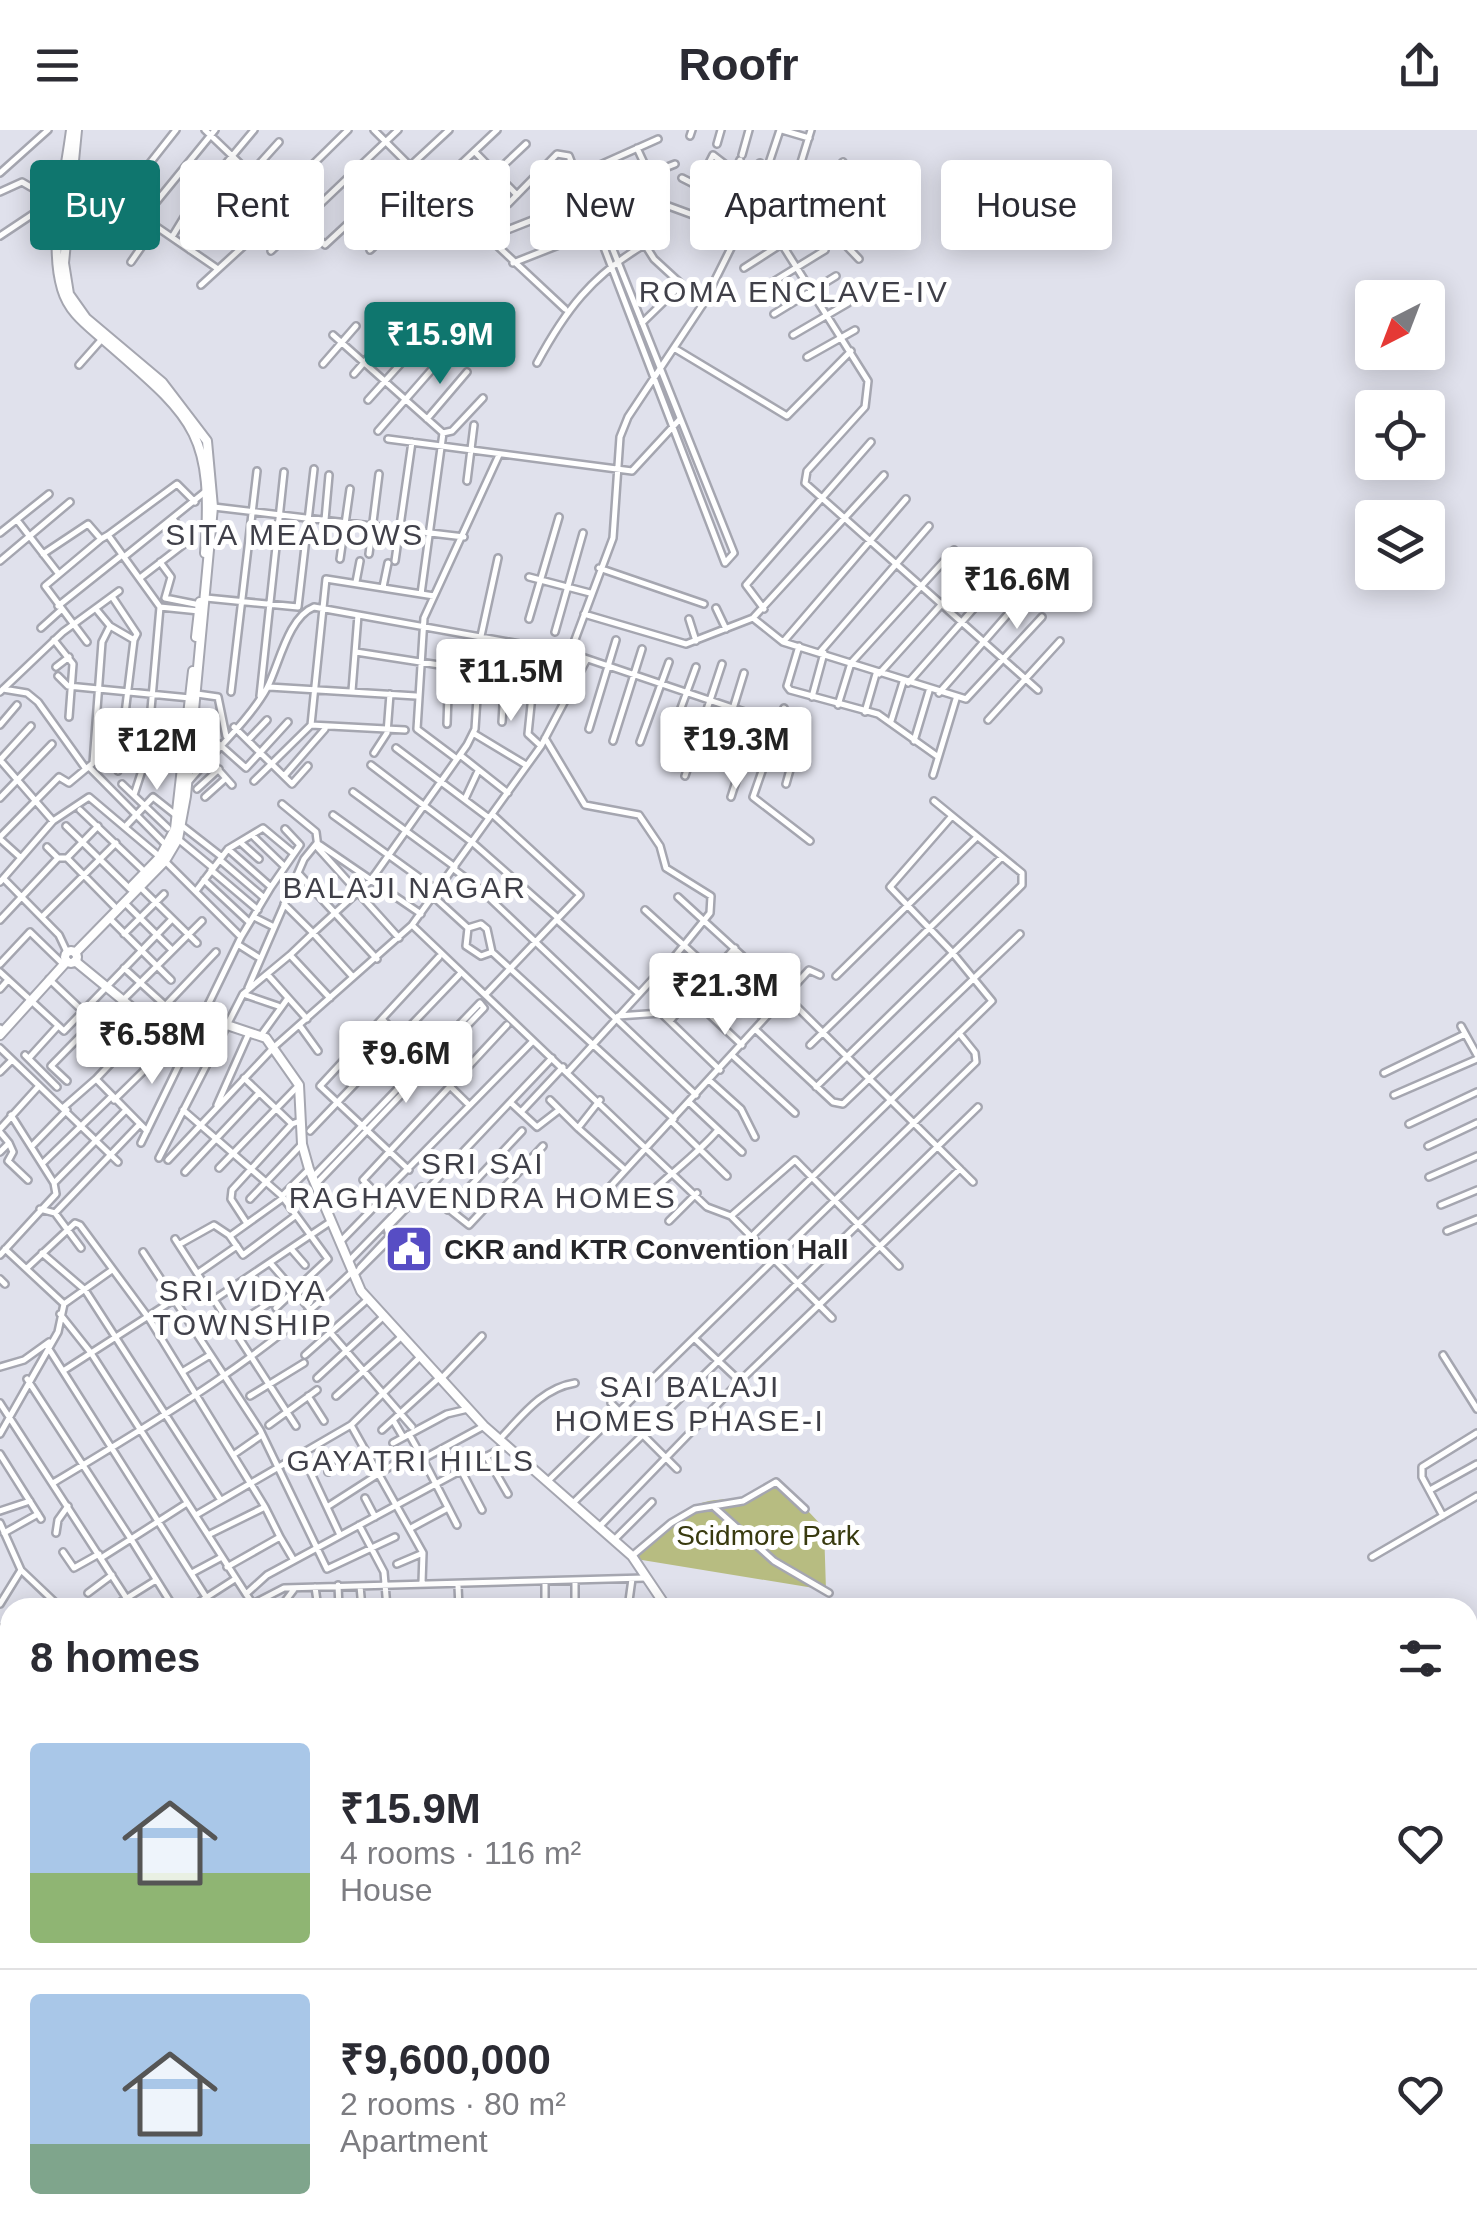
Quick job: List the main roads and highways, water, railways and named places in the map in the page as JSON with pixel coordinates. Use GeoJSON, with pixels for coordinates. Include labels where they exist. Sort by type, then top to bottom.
{"type":"FeatureCollection","features":[{"type":"Feature","properties":{"kind":"main road"},"geometry":{"type":"LineString","coordinates":[[68,958],[178,839],[213,507],[207,441],[196,422],[162,382],[86,318],[70,294],[64,263],[74,130]]}},
{"type":"Feature","properties":{"kind":"main road"},"geometry":{"type":"LineString","coordinates":[[74,130],[60,220],[63,292],[73,312],[148,378],[198,436],[206,491],[206,559]]}},
{"type":"Feature","properties":{"kind":"main road"},"geometry":{"type":"LineString","coordinates":[[134,888],[145,872],[162,859],[180,821],[188,782],[202,605]]}},
{"type":"Feature","properties":{"kind":"main road"},"geometry":{"type":"LineString","coordinates":[[0,1030],[119,904]]}},
{"type":"Feature","properties":{"kind":"main road"},"geometry":{"type":"LineString","coordinates":[[68,958],[122,1002],[154,1021],[227,1025],[262,1034],[299,1085],[296,1122],[312,1177],[368,1299],[484,1426],[632,1556],[661,1598]]}},
{"type":"Feature","properties":{"kind":"place","name":"CKR and KTR Convention Hall"},"geometry":{"type":"Point","coordinates":[409,1249]}},
{"type":"Feature","properties":{"kind":"district","name":"ROMA ENCLAVE-IV"},"geometry":{"type":"Point","coordinates":[794,291]}},
{"type":"Feature","properties":{"kind":"district","name":"SITA MEADOWS"},"geometry":{"type":"Point","coordinates":[295,534]}},
{"type":"Feature","properties":{"kind":"district","name":"BALAJI NAGAR"},"geometry":{"type":"Point","coordinates":[405,887]}},
{"type":"Feature","properties":{"kind":"district","name":"SRI SAI RAGHAVENDRA HOMES"},"geometry":{"type":"Point","coordinates":[483,1180]}},
{"type":"Feature","properties":{"kind":"district","name":"SRI VIDYA TOWNSHIP"},"geometry":{"type":"Point","coordinates":[243,1307]}},
{"type":"Feature","properties":{"kind":"district","name":"SAI BALAJI HOMES PHASE-I"},"geometry":{"type":"Point","coordinates":[690,1403]}},
{"type":"Feature","properties":{"kind":"district","name":"GAYATRI HILLS"},"geometry":{"type":"Point","coordinates":[411,1460]}},
{"type":"Feature","properties":{"kind":"park label","name":"Scidmore Park"},"geometry":{"type":"Point","coordinates":[768,1535]}}]}
